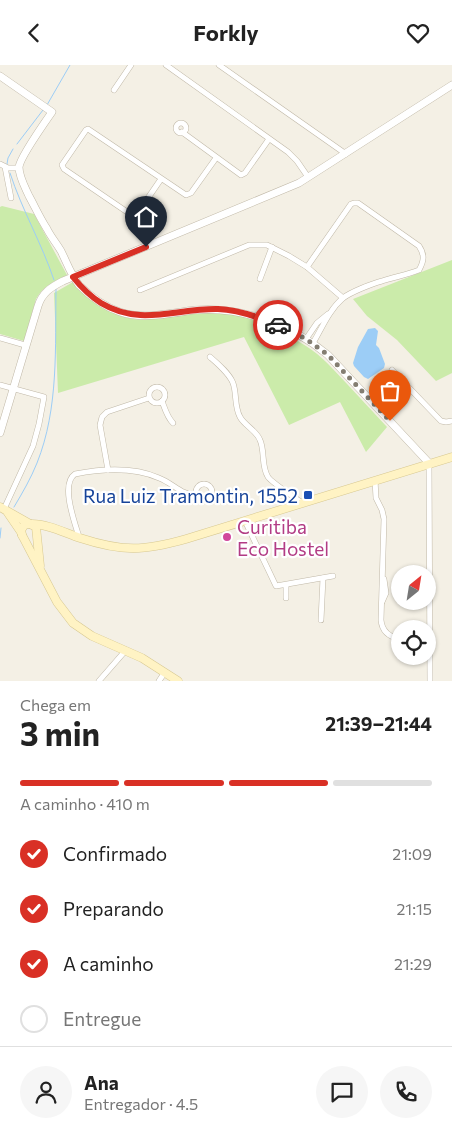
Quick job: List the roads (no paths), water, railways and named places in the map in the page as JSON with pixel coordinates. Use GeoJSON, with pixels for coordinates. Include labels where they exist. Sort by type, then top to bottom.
{"type":"FeatureCollection","features":[{"type":"Feature","properties":{"kind":"main road"},"geometry":{"type":"LineString","coordinates":[[170,677],[142,658],[92,636],[73,623],[57,602],[21,534],[23,526],[31,524],[43,525],[115,547],[143,549],[175,542],[452,457]]}},
{"type":"Feature","properties":{"kind":"main road"},"geometry":{"type":"LineString","coordinates":[[3,509],[36,527],[41,570]]}},
{"type":"Feature","properties":{"kind":"main road"},"geometry":{"type":"LineString","coordinates":[[3,509],[25,539],[33,538],[37,533],[47,529],[54,529]]}},
{"type":"Feature","properties":{"kind":"street"},"geometry":{"type":"LineString","coordinates":[[114,90],[131,65]]}},
{"type":"Feature","properties":{"kind":"street"},"geometry":{"type":"LineString","coordinates":[[166,65],[292,156],[308,177]]}},
{"type":"Feature","properties":{"kind":"street"},"geometry":{"type":"LineString","coordinates":[[219,65],[346,154]]}},
{"type":"Feature","properties":{"kind":"street"},"geometry":{"type":"LineString","coordinates":[[0,76],[52,112],[22,159],[19,168],[27,191],[46,227],[61,251],[73,277],[84,290],[110,308],[127,314],[155,315],[194,310],[228,310],[263,319],[309,341],[337,365],[429,463],[430,681]]}},
{"type":"Feature","properties":{"kind":"street"},"geometry":{"type":"LineString","coordinates":[[0,433],[38,305],[42,296],[48,290],[73,277],[293,186],[452,85]]}},
{"type":"Feature","properties":{"kind":"street"},"geometry":{"type":"LineString","coordinates":[[161,179],[137,214],[133,216],[64,169],[62,165],[88,129],[183,194],[188,195],[216,157]]}},
{"type":"Feature","properties":{"kind":"street"},"geometry":{"type":"LineString","coordinates":[[182,133],[238,173],[243,174],[269,139]]}},
{"type":"Feature","properties":{"kind":"street"},"geometry":{"type":"LineString","coordinates":[[10,199],[2,166],[19,168]]}},
{"type":"Feature","properties":{"kind":"street"},"geometry":{"type":"LineString","coordinates":[[307,267],[354,203],[358,203],[419,246],[423,252],[424,259],[419,270],[373,284],[343,298],[309,341]]}},
{"type":"Feature","properties":{"kind":"street"},"geometry":{"type":"LineString","coordinates":[[140,290],[249,245],[259,244],[272,247],[307,267],[343,298]]}},
{"type":"Feature","properties":{"kind":"street"},"geometry":{"type":"LineString","coordinates":[[260,279],[272,247]]}},
{"type":"Feature","properties":{"kind":"street"},"geometry":{"type":"LineString","coordinates":[[0,338],[25,345]]}},
{"type":"Feature","properties":{"kind":"street"},"geometry":{"type":"LineString","coordinates":[[210,357],[231,379],[237,411],[243,421],[255,431],[260,439],[269,478],[302,503]]}},
{"type":"Feature","properties":{"kind":"street"},"geometry":{"type":"LineString","coordinates":[[392,370],[441,421],[452,421]]}},
{"type":"Feature","properties":{"kind":"street"},"geometry":{"type":"LineString","coordinates":[[0,385],[44,397],[33,446],[3,509]]}},
{"type":"Feature","properties":{"kind":"street"},"geometry":{"type":"LineString","coordinates":[[162,401],[160,403],[150,401],[149,393],[152,389],[162,389],[165,394],[162,401],[167,415],[173,423]]}},
{"type":"Feature","properties":{"kind":"street"},"geometry":{"type":"LineString","coordinates":[[108,470],[100,425],[102,417],[107,412],[149,398]]}},
{"type":"Feature","properties":{"kind":"street"},"geometry":{"type":"LineString","coordinates":[[79,537],[70,505],[70,478],[75,474],[108,470],[150,475],[166,481],[185,494],[197,496]]}},
{"type":"Feature","properties":{"kind":"street"},"geometry":{"type":"LineString","coordinates":[[375,480],[376,499],[384,519],[380,619],[383,628],[391,636]]}},
{"type":"Feature","properties":{"kind":"street"},"geometry":{"type":"LineString","coordinates":[[245,521],[276,587],[333,576]]}},
{"type":"Feature","properties":{"kind":"street"},"geometry":{"type":"LineString","coordinates":[[321,620],[323,578]]}},
{"type":"Feature","properties":{"kind":"street"},"geometry":{"type":"LineString","coordinates":[[286,585],[286,598]]}},
{"type":"Feature","properties":{"kind":"street"},"geometry":{"type":"LineString","coordinates":[[99,681],[126,650]]}},
{"type":"Feature","properties":{"kind":"street"},"geometry":{"type":"LineString","coordinates":[[159,681],[170,677]]}},
{"type":"Feature","properties":{"kind":"water"},"geometry":{"type":"Polygon","coordinates":[[[375,328],[378,331],[376,345],[385,364],[384,368],[368,379],[364,377],[353,363],[358,347],[368,329],[375,328]]]}},
{"type":"Feature","properties":{"kind":"waterway"},"geometry":{"type":"LineString","coordinates":[[47,105],[70,65]]}},
{"type":"Feature","properties":{"kind":"waterway"},"geometry":{"type":"LineString","coordinates":[[17,144],[43,110]]}},
{"type":"Feature","properties":{"kind":"waterway"},"geometry":{"type":"LineString","coordinates":[[7,164],[13,149]]}},
{"type":"Feature","properties":{"kind":"waterway"},"geometry":{"type":"LineString","coordinates":[[10,173],[54,280]]}},
{"type":"Feature","properties":{"kind":"waterway"},"geometry":{"type":"LineString","coordinates":[[14,507],[37,463],[49,421],[54,377],[56,289]]}},
{"type":"Feature","properties":{"kind":"waterway"},"geometry":{"type":"LineString","coordinates":[[0,538],[1,528]]}},
{"type":"Feature","properties":{"kind":"place","name":"Rua Luiz Tramontin, 1552"},"geometry":{"type":"Point","coordinates":[308,495]}},
{"type":"Feature","properties":{"kind":"place","name":"Curitiba Eco Hostel"},"geometry":{"type":"Point","coordinates":[227,537]}}]}
